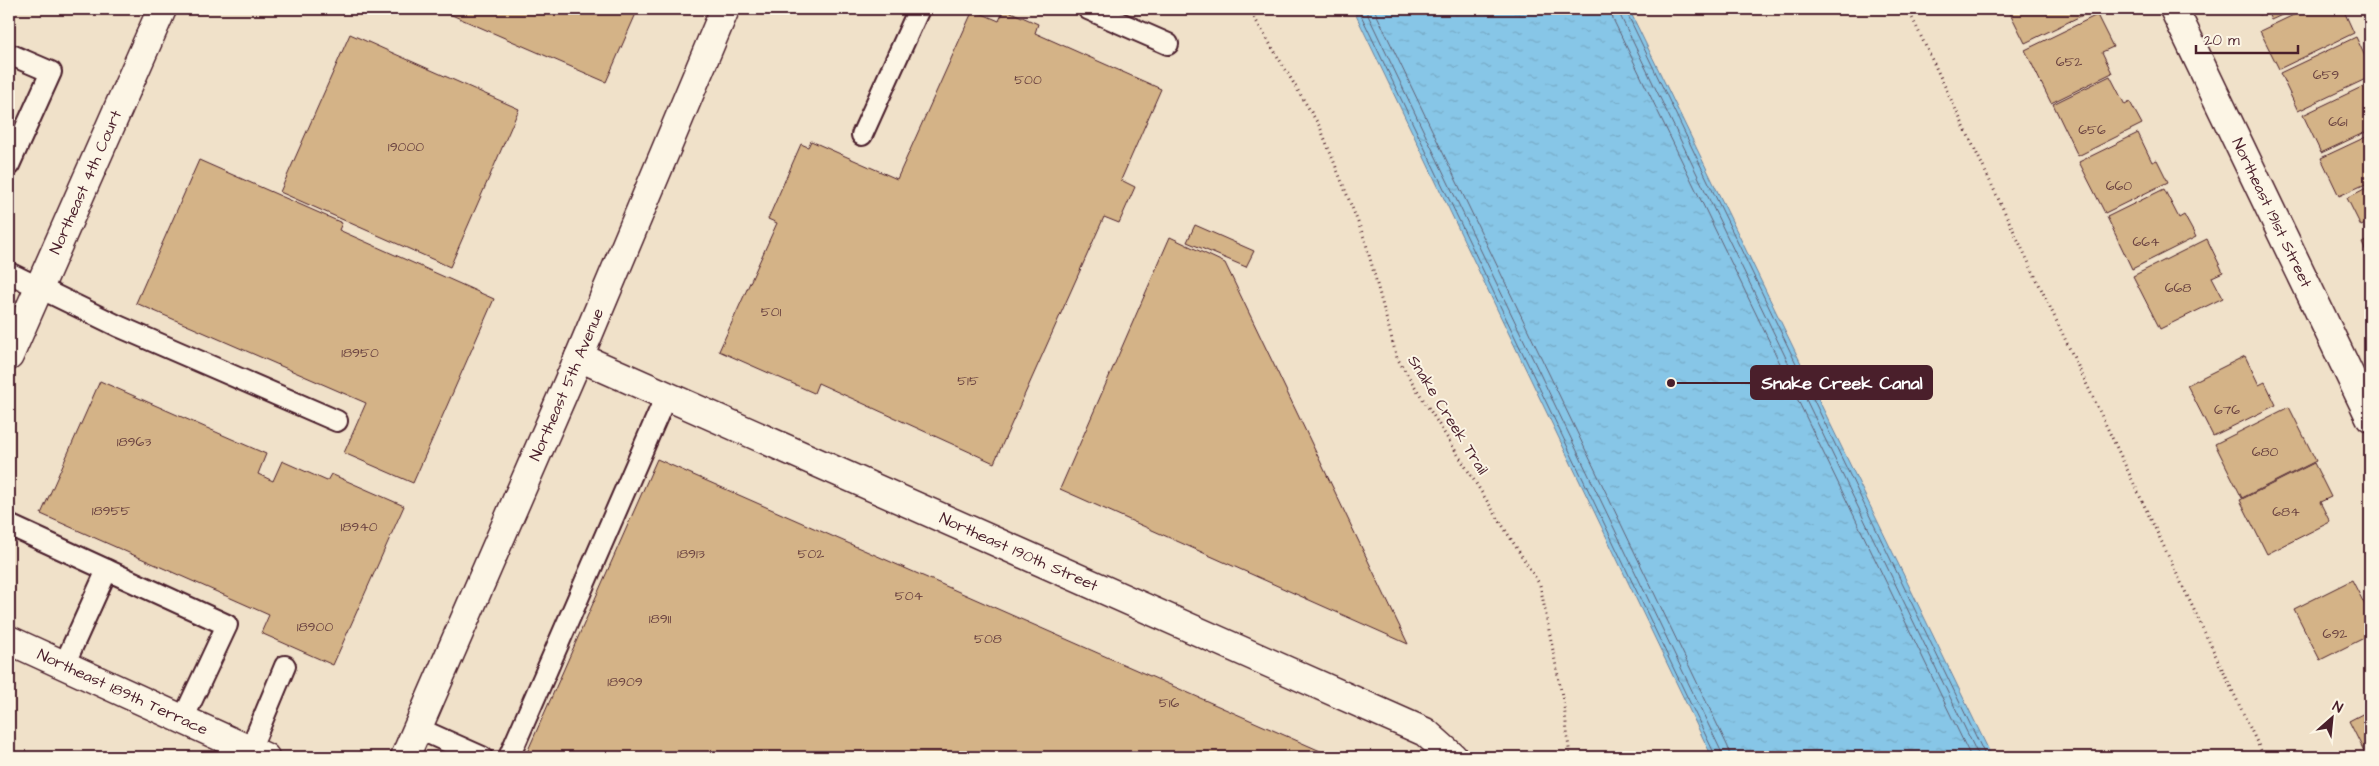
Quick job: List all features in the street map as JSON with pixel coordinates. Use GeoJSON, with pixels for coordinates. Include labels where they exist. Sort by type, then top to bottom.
{"type":"FeatureCollection","features":[{"type":"Feature","properties":{"kind":"street","name":"Northeast 4th Court"},"geometry":{"type":"LineString","coordinates":[[9,356],[162,9]]}},
{"type":"Feature","properties":{"kind":"street","name":"Northeast 5th Avenue"},"geometry":{"type":"LineString","coordinates":[[405,757],[578,357],[725,9]]}},
{"type":"Feature","properties":{"kind":"street","name":"Northeast 191st Street"},"geometry":{"type":"LineString","coordinates":[[2174,9],[2370,417]]}},
{"type":"Feature","properties":{"kind":"street","name":"Northeast 190th Street"},"geometry":{"type":"LineString","coordinates":[[578,357],[1424,732],[1453,757]]}},
{"type":"Feature","properties":{"kind":"street","name":"Northeast 189th Terrace"},"geometry":{"type":"LineString","coordinates":[[9,640],[257,754]]}},
{"type":"Feature","properties":{"kind":"lane"},"geometry":{"type":"LineString","coordinates":[[862,135],[919,9]]}},
{"type":"Feature","properties":{"kind":"lane"},"geometry":{"type":"LineString","coordinates":[[1088,9],[1168,44]]}},
{"type":"Feature","properties":{"kind":"lane"},"geometry":{"type":"LineString","coordinates":[[9,54],[50,72],[9,164]]}},
{"type":"Feature","properties":{"kind":"lane"},"geometry":{"type":"LineString","coordinates":[[9,273],[118,326],[337,421]]}},
{"type":"Feature","properties":{"kind":"lane"},"geometry":{"type":"LineString","coordinates":[[509,757],[666,396]]}},
{"type":"Feature","properties":{"kind":"lane"},"geometry":{"type":"LineString","coordinates":[[9,525],[227,625],[182,719]]}},
{"type":"Feature","properties":{"kind":"lane"},"geometry":{"type":"LineString","coordinates":[[64,665],[107,570]]}},
{"type":"Feature","properties":{"kind":"lane"},"geometry":{"type":"LineString","coordinates":[[257,754],[286,666]]}},
{"type":"Feature","properties":{"kind":"lane"},"geometry":{"type":"LineString","coordinates":[[417,728],[482,757]]}},
{"type":"Feature","properties":{"kind":"path","name":"Snake Creek Trail"},"geometry":{"type":"LineString","coordinates":[[1249,9],[1320,127],[1365,240],[1397,358],[1540,585],[1564,706],[1570,757]]}},
{"type":"Feature","properties":{"kind":"path"},"geometry":{"type":"LineString","coordinates":[[1908,9],[2264,757]]}},
{"type":"Feature","properties":{"kind":"water"},"geometry":{"type":"Polygon","coordinates":[[[1353,9],[1629,9],[1992,757],[1712,757],[1353,9]]]}},
{"type":"Feature","properties":{"kind":"building"},"geometry":{"type":"Polygon","coordinates":[[[438,9],[638,9],[606,82],[438,9]]]}},
{"type":"Feature","properties":{"kind":"building"},"geometry":{"type":"Polygon","coordinates":[[[1004,9],[1038,24],[1035,33],[1161,89],[1121,180],[1135,187],[1119,223],[1104,217],[994,463],[818,383],[814,393],[719,351],[777,223],[768,219],[801,144],[808,147],[811,141],[897,179],[973,10],[999,21],[1004,9]]]}},
{"type":"Feature","properties":{"kind":"building"},"geometry":{"type":"Polygon","coordinates":[[[2008,9],[2087,9],[2089,12],[2025,43],[2008,9]]]}},
{"type":"Feature","properties":{"kind":"building"},"geometry":{"type":"Polygon","coordinates":[[[2256,9],[2295,9],[2271,20],[2267,11],[2259,15],[2256,9]]]}},
{"type":"Feature","properties":{"kind":"building"},"geometry":{"type":"Polygon","coordinates":[[[2306,9],[2343,9],[2354,33],[2279,69],[2260,31],[2306,9]]]}},
{"type":"Feature","properties":{"kind":"building"},"geometry":{"type":"Polygon","coordinates":[[[2097,15],[2113,47],[2102,52],[2112,73],[2051,103],[2025,50],[2097,15]]]}},
{"type":"Feature","properties":{"kind":"building"},"geometry":{"type":"Polygon","coordinates":[[[350,34],[519,109],[450,267],[280,192],[350,34]]]}},
{"type":"Feature","properties":{"kind":"building"},"geometry":{"type":"Polygon","coordinates":[[[2356,37],[2370,67],[2370,77],[2298,111],[2280,73],[2356,37]]]}},
{"type":"Feature","properties":{"kind":"building"},"geometry":{"type":"Polygon","coordinates":[[[2110,76],[2125,105],[2130,102],[2142,124],[2078,156],[2053,104],[2110,76]]]}},
{"type":"Feature","properties":{"kind":"building"},"geometry":{"type":"Polygon","coordinates":[[[2370,83],[2370,130],[2321,153],[2303,115],[2370,83]]]}},
{"type":"Feature","properties":{"kind":"building"},"geometry":{"type":"Polygon","coordinates":[[[2138,133],[2152,162],[2157,160],[2168,182],[2105,213],[2079,162],[2138,133]]]}},
{"type":"Feature","properties":{"kind":"building"},"geometry":{"type":"Polygon","coordinates":[[[2370,135],[2370,182],[2339,196],[2321,158],[2370,135]]]}},
{"type":"Feature","properties":{"kind":"building"},"geometry":{"type":"Polygon","coordinates":[[[199,160],[342,223],[339,230],[494,299],[413,483],[344,453],[366,403],[136,303],[199,160]]]}},
{"type":"Feature","properties":{"kind":"building"},"geometry":{"type":"Polygon","coordinates":[[[2370,186],[2370,227],[2368,223],[2361,226],[2347,198],[2370,186]]]}},
{"type":"Feature","properties":{"kind":"building"},"geometry":{"type":"Polygon","coordinates":[[[2164,189],[2179,218],[2184,215],[2196,237],[2132,269],[2107,217],[2164,189]]]}},
{"type":"Feature","properties":{"kind":"building"},"geometry":{"type":"Polygon","coordinates":[[[1195,225],[1254,251],[1246,267],[1187,242],[1195,225]]]}},
{"type":"Feature","properties":{"kind":"building"},"geometry":{"type":"Polygon","coordinates":[[[1170,237],[1225,263],[1408,644],[1060,489],[1170,237]]]}},
{"type":"Feature","properties":{"kind":"building"},"geometry":{"type":"Polygon","coordinates":[[[2207,239],[2223,272],[2212,277],[2223,298],[2160,329],[2133,276],[2207,239]]]}},
{"type":"Feature","properties":{"kind":"building"},"geometry":{"type":"Polygon","coordinates":[[[2370,239],[2370,260],[2362,243],[2370,239]]]}},
{"type":"Feature","properties":{"kind":"building"},"geometry":{"type":"Polygon","coordinates":[[[2245,356],[2259,385],[2265,382],[2276,405],[2213,436],[2187,385],[2245,356]]]}},
{"type":"Feature","properties":{"kind":"building"},"geometry":{"type":"Polygon","coordinates":[[[100,381],[266,454],[258,474],[273,481],[282,461],[327,481],[331,474],[404,506],[333,665],[261,633],[269,615],[41,514],[100,381]]]}},
{"type":"Feature","properties":{"kind":"building"},"geometry":{"type":"Polygon","coordinates":[[[2289,407],[2316,461],[2242,498],[2215,444],[2289,407]]]}},
{"type":"Feature","properties":{"kind":"building"},"geometry":{"type":"Polygon","coordinates":[[[657,459],[1334,757],[525,757],[657,459]]]}},
{"type":"Feature","properties":{"kind":"building"},"geometry":{"type":"Polygon","coordinates":[[[2314,463],[2331,497],[2320,502],[2330,522],[2267,554],[2240,500],[2314,463]]]}},
{"type":"Feature","properties":{"kind":"building"},"geometry":{"type":"Polygon","coordinates":[[[2352,580],[2367,609],[2370,608],[2370,635],[2320,660],[2294,609],[2352,580]]]}},
{"type":"Feature","properties":{"kind":"building"},"geometry":{"type":"Polygon","coordinates":[[[2370,710],[2370,757],[2367,757],[2349,721],[2370,710]]]}},
{"type":"Feature","properties":{"kind":"place","name":"Snake Creek Canal"},"geometry":{"type":"Point","coordinates":[1671,383]}}]}
